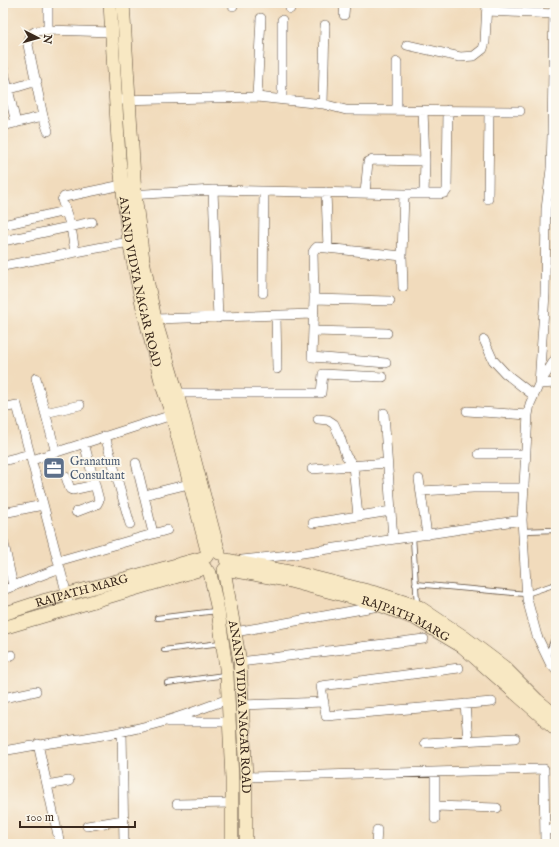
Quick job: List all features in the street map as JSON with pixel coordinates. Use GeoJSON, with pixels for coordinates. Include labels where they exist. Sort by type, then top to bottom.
{"type":"FeatureCollection","features":[{"type":"Feature","properties":{"kind":"main road","name":"ANAND VIDYA NAGAR ROAD"},"geometry":{"type":"LineString","coordinates":[[110,3],[119,158],[155,319],[177,393],[217,563],[236,632],[243,705],[246,777],[246,844]]}},
{"type":"Feature","properties":{"kind":"main road","name":"ANAND VIDYA NAGAR ROAD"},"geometry":{"type":"LineString","coordinates":[[123,3],[130,100],[126,192],[129,242],[162,386],[172,415],[189,484],[217,563],[218,611],[227,675],[232,779],[232,844]]}},
{"type":"Feature","properties":{"kind":"main road","name":"RAJPATH MARG"},"geometry":{"type":"LineString","coordinates":[[217,563],[382,606],[416,619],[463,647],[556,729]]}},
{"type":"Feature","properties":{"kind":"main road","name":"RAJPATH MARG"},"geometry":{"type":"LineString","coordinates":[[3,628],[69,602],[217,563],[315,578],[376,593],[417,606],[464,637],[504,667],[537,700],[556,716]]}},
{"type":"Feature","properties":{"kind":"main road","name":"RAJPATH MARG"},"geometry":{"type":"LineString","coordinates":[[3,614],[46,600],[69,602]]}},
{"type":"Feature","properties":{"kind":"street"},"geometry":{"type":"LineString","coordinates":[[48,3],[48,30]]}},
{"type":"Feature","properties":{"kind":"street"},"geometry":{"type":"LineString","coordinates":[[344,15],[345,3]]}},
{"type":"Feature","properties":{"kind":"street"},"geometry":{"type":"LineString","coordinates":[[539,384],[545,294],[546,209],[551,169],[554,3]]}},
{"type":"Feature","properties":{"kind":"street"},"geometry":{"type":"LineString","coordinates":[[407,45],[460,57],[474,56],[483,49],[487,7],[555,14]]}},
{"type":"Feature","properties":{"kind":"street"},"geometry":{"type":"LineString","coordinates":[[257,97],[261,18]]}},
{"type":"Feature","properties":{"kind":"street"},"geometry":{"type":"LineString","coordinates":[[282,20],[282,99]]}},
{"type":"Feature","properties":{"kind":"street"},"geometry":{"type":"LineString","coordinates":[[323,104],[325,25]]}},
{"type":"Feature","properties":{"kind":"street"},"geometry":{"type":"LineString","coordinates":[[48,131],[43,116],[28,45],[31,34],[36,31],[48,30],[112,32]]}},
{"type":"Feature","properties":{"kind":"street"},"geometry":{"type":"LineString","coordinates":[[397,62],[397,110]]}},
{"type":"Feature","properties":{"kind":"street"},"geometry":{"type":"LineString","coordinates":[[3,68],[6,91],[16,123]]}},
{"type":"Feature","properties":{"kind":"street"},"geometry":{"type":"LineString","coordinates":[[6,91],[37,82]]}},
{"type":"Feature","properties":{"kind":"street"},"geometry":{"type":"LineString","coordinates":[[116,100],[257,97],[323,104],[346,110],[520,111]]}},
{"type":"Feature","properties":{"kind":"street"},"geometry":{"type":"LineString","coordinates":[[423,110],[425,161],[424,194]]}},
{"type":"Feature","properties":{"kind":"street"},"geometry":{"type":"LineString","coordinates":[[76,252],[71,227],[62,200],[66,196],[126,192],[213,190],[404,194],[445,193],[447,190],[448,110]]}},
{"type":"Feature","properties":{"kind":"street"},"geometry":{"type":"LineString","coordinates":[[488,199],[489,111]]}},
{"type":"Feature","properties":{"kind":"street"},"geometry":{"type":"LineString","coordinates":[[3,126],[43,116]]}},
{"type":"Feature","properties":{"kind":"street"},"geometry":{"type":"LineString","coordinates":[[366,193],[368,162],[373,160],[425,161]]}},
{"type":"Feature","properties":{"kind":"street"},"geometry":{"type":"LineString","coordinates":[[213,190],[218,318]]}},
{"type":"Feature","properties":{"kind":"street"},"geometry":{"type":"LineString","coordinates":[[263,293],[264,192]]}},
{"type":"Feature","properties":{"kind":"street"},"geometry":{"type":"LineString","coordinates":[[326,192],[328,248]]}},
{"type":"Feature","properties":{"kind":"street"},"geometry":{"type":"LineString","coordinates":[[403,287],[402,256],[404,194]]}},
{"type":"Feature","properties":{"kind":"street"},"geometry":{"type":"LineString","coordinates":[[3,225],[65,211]]}},
{"type":"Feature","properties":{"kind":"street"},"geometry":{"type":"LineString","coordinates":[[3,242],[92,222]]}},
{"type":"Feature","properties":{"kind":"street"},"geometry":{"type":"LineString","coordinates":[[3,266],[129,242]]}},
{"type":"Feature","properties":{"kind":"street"},"geometry":{"type":"LineString","coordinates":[[386,363],[312,357],[314,331],[313,252],[317,247],[402,256]]}},
{"type":"Feature","properties":{"kind":"street"},"geometry":{"type":"LineString","coordinates":[[314,299],[390,301]]}},
{"type":"Feature","properties":{"kind":"street"},"geometry":{"type":"LineString","coordinates":[[155,319],[314,314]]}},
{"type":"Feature","properties":{"kind":"street"},"geometry":{"type":"LineString","coordinates":[[276,316],[277,368]]}},
{"type":"Feature","properties":{"kind":"street"},"geometry":{"type":"LineString","coordinates":[[314,331],[387,332]]}},
{"type":"Feature","properties":{"kind":"street"},"geometry":{"type":"LineString","coordinates":[[484,340],[493,360],[505,373],[533,395]]}},
{"type":"Feature","properties":{"kind":"street"},"geometry":{"type":"LineString","coordinates":[[556,358],[539,384],[530,404],[525,454],[522,520],[527,599],[537,636],[556,670]]}},
{"type":"Feature","properties":{"kind":"street"},"geometry":{"type":"LineString","coordinates":[[177,393],[321,393],[323,374],[383,376]]}},
{"type":"Feature","properties":{"kind":"street"},"geometry":{"type":"LineString","coordinates":[[36,378],[56,453]]}},
{"type":"Feature","properties":{"kind":"street"},"geometry":{"type":"LineString","coordinates":[[539,384],[556,383]]}},
{"type":"Feature","properties":{"kind":"street"},"geometry":{"type":"LineString","coordinates":[[3,408],[17,405],[69,602]]}},
{"type":"Feature","properties":{"kind":"street"},"geometry":{"type":"LineString","coordinates":[[45,413],[80,405]]}},
{"type":"Feature","properties":{"kind":"street"},"geometry":{"type":"LineString","coordinates":[[467,411],[528,415]]}},
{"type":"Feature","properties":{"kind":"street"},"geometry":{"type":"LineString","coordinates":[[384,413],[393,539]]}},
{"type":"Feature","properties":{"kind":"street"},"geometry":{"type":"LineString","coordinates":[[3,461],[56,453],[172,415]]}},
{"type":"Feature","properties":{"kind":"street"},"geometry":{"type":"LineString","coordinates":[[318,419],[328,420],[334,424],[346,456],[353,465],[358,516]]}},
{"type":"Feature","properties":{"kind":"street"},"geometry":{"type":"LineString","coordinates":[[105,436],[130,524]]}},
{"type":"Feature","properties":{"kind":"street"},"geometry":{"type":"LineString","coordinates":[[76,512],[97,504],[99,500],[84,443]]}},
{"type":"Feature","properties":{"kind":"street"},"geometry":{"type":"LineString","coordinates":[[479,454],[525,454]]}},
{"type":"Feature","properties":{"kind":"street"},"geometry":{"type":"LineString","coordinates":[[312,469],[387,463]]}},
{"type":"Feature","properties":{"kind":"street"},"geometry":{"type":"LineString","coordinates":[[136,464],[153,533]]}},
{"type":"Feature","properties":{"kind":"street"},"geometry":{"type":"LineString","coordinates":[[66,477],[70,490],[95,484]]}},
{"type":"Feature","properties":{"kind":"street"},"geometry":{"type":"LineString","coordinates":[[419,479],[427,534]]}},
{"type":"Feature","properties":{"kind":"street"},"geometry":{"type":"LineString","coordinates":[[144,495],[189,484]]}},
{"type":"Feature","properties":{"kind":"street"},"geometry":{"type":"LineString","coordinates":[[421,491],[473,488],[523,488]]}},
{"type":"Feature","properties":{"kind":"street"},"geometry":{"type":"LineString","coordinates":[[3,512],[43,505]]}},
{"type":"Feature","properties":{"kind":"street"},"geometry":{"type":"LineString","coordinates":[[313,523],[391,511]]}},
{"type":"Feature","properties":{"kind":"street"},"geometry":{"type":"LineString","coordinates":[[217,563],[522,520]]}},
{"type":"Feature","properties":{"kind":"street"},"geometry":{"type":"LineString","coordinates":[[3,590],[59,565],[153,533],[167,530]]}},
{"type":"Feature","properties":{"kind":"street"},"geometry":{"type":"LineString","coordinates":[[4,544],[13,586]]}},
{"type":"Feature","properties":{"kind":"street"},"geometry":{"type":"LineString","coordinates":[[236,632],[382,606]]}},
{"type":"Feature","properties":{"kind":"street"},"geometry":{"type":"LineString","coordinates":[[240,662],[424,640]]}},
{"type":"Feature","properties":{"kind":"street"},"geometry":{"type":"LineString","coordinates":[[459,668],[321,686],[326,716],[492,702]]}},
{"type":"Feature","properties":{"kind":"street"},"geometry":{"type":"LineString","coordinates":[[3,698],[36,691]]}},
{"type":"Feature","properties":{"kind":"street"},"geometry":{"type":"LineString","coordinates":[[3,751],[122,731],[162,722],[228,699]]}},
{"type":"Feature","properties":{"kind":"street"},"geometry":{"type":"LineString","coordinates":[[243,705],[324,702]]}},
{"type":"Feature","properties":{"kind":"street"},"geometry":{"type":"LineString","coordinates":[[465,704],[468,740]]}},
{"type":"Feature","properties":{"kind":"street"},"geometry":{"type":"LineString","coordinates":[[162,722],[229,722]]}},
{"type":"Feature","properties":{"kind":"street"},"geometry":{"type":"LineString","coordinates":[[122,731],[124,844]]}},
{"type":"Feature","properties":{"kind":"street"},"geometry":{"type":"LineString","coordinates":[[425,743],[515,738]]}},
{"type":"Feature","properties":{"kind":"street"},"geometry":{"type":"LineString","coordinates":[[38,744],[60,844]]}},
{"type":"Feature","properties":{"kind":"street"},"geometry":{"type":"LineString","coordinates":[[246,777],[544,769],[545,844]]}},
{"type":"Feature","properties":{"kind":"street"},"geometry":{"type":"LineString","coordinates":[[435,772],[435,819]]}},
{"type":"Feature","properties":{"kind":"street"},"geometry":{"type":"LineString","coordinates":[[47,784],[69,781]]}},
{"type":"Feature","properties":{"kind":"street"},"geometry":{"type":"LineString","coordinates":[[177,804],[232,803]]}},
{"type":"Feature","properties":{"kind":"street"},"geometry":{"type":"LineString","coordinates":[[435,806],[497,808]]}},
{"type":"Feature","properties":{"kind":"street"},"geometry":{"type":"LineString","coordinates":[[87,826],[123,820]]}},
{"type":"Feature","properties":{"kind":"street"},"geometry":{"type":"LineString","coordinates":[[545,829],[556,830]]}},
{"type":"Feature","properties":{"kind":"street"},"geometry":{"type":"LineString","coordinates":[[376,844],[377,830]]}},
{"type":"Feature","properties":{"kind":"lane"},"geometry":{"type":"LineString","coordinates":[[522,531],[556,530]]}},
{"type":"Feature","properties":{"kind":"lane"},"geometry":{"type":"LineString","coordinates":[[413,536],[417,606]]}},
{"type":"Feature","properties":{"kind":"lane"},"geometry":{"type":"LineString","coordinates":[[415,584],[526,594],[556,584]]}},
{"type":"Feature","properties":{"kind":"lane"},"geometry":{"type":"LineString","coordinates":[[157,618],[218,611]]}},
{"type":"Feature","properties":{"kind":"lane"},"geometry":{"type":"LineString","coordinates":[[547,656],[556,634]]}},
{"type":"Feature","properties":{"kind":"lane"},"geometry":{"type":"LineString","coordinates":[[164,650],[223,643]]}},
{"type":"Feature","properties":{"kind":"lane"},"geometry":{"type":"LineString","coordinates":[[167,683],[227,675]]}},
{"type":"Feature","properties":{"kind":"place","name":"Granatum Consultant"},"geometry":{"type":"Point","coordinates":[54,468]}}]}
